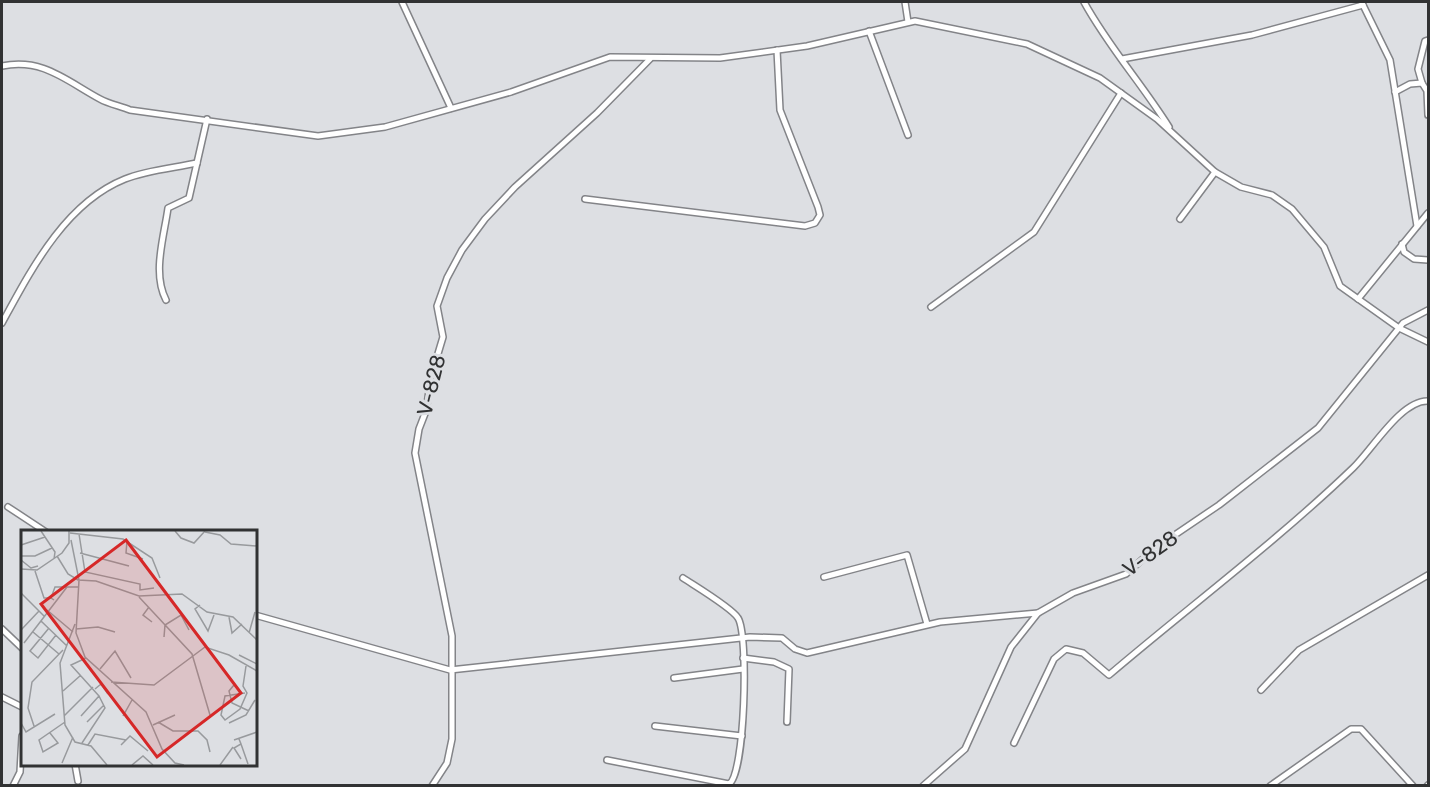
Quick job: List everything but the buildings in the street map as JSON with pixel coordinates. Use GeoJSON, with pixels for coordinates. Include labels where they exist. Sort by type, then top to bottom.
{"type":"FeatureCollection","features":[{"type":"Feature","properties":{"kind":"street"},"geometry":{"type":"LineString","coordinates":[[402,2],[405,14],[451,108]]}},
{"type":"Feature","properties":{"kind":"street"},"geometry":{"type":"LineString","coordinates":[[905,2],[908,22]]}},
{"type":"Feature","properties":{"kind":"street"},"geometry":{"type":"LineString","coordinates":[[1084,2],[1100,31],[1173,134]]}},
{"type":"Feature","properties":{"kind":"street"},"geometry":{"type":"LineString","coordinates":[[1122,59],[1252,35],[1362,3],[1390,60],[1416,226]]}},
{"type":"Feature","properties":{"kind":"street"},"geometry":{"type":"LineString","coordinates":[[2,66],[23,62],[68,78],[101,100],[130,110],[318,136],[385,127],[511,92],[610,57],[720,58],[807,46],[915,21],[1027,44],[1100,78],[1173,134],[1215,172],[1241,187],[1272,195],[1292,209],[1324,247],[1340,286],[1399,328],[1428,342]]}},
{"type":"Feature","properties":{"kind":"street"},"geometry":{"type":"LineString","coordinates":[[869,31],[908,135]]}},
{"type":"Feature","properties":{"kind":"street"},"geometry":{"type":"LineString","coordinates":[[1428,40],[1425,41],[1418,69],[1427,91],[1428,115]]}},
{"type":"Feature","properties":{"kind":"street"},"geometry":{"type":"LineString","coordinates":[[585,199],[805,226],[815,223],[820,214],[818,207],[780,110],[777,50]]}},
{"type":"Feature","properties":{"kind":"street","name":"V-828"},"geometry":{"type":"LineString","coordinates":[[432,786],[447,763],[452,739],[452,636],[445,590],[415,453],[419,429],[426,411],[431,377],[443,337],[437,306],[447,278],[484,219],[651,59]]}},
{"type":"Feature","properties":{"kind":"street"},"geometry":{"type":"LineString","coordinates":[[1395,92],[1410,84],[1422,83]]}},
{"type":"Feature","properties":{"kind":"street"},"geometry":{"type":"LineString","coordinates":[[931,307],[1034,232],[1121,93]]}},
{"type":"Feature","properties":{"kind":"street"},"geometry":{"type":"LineString","coordinates":[[166,300],[161,290],[159,261],[168,208],[189,198],[207,119]]}},
{"type":"Feature","properties":{"kind":"street"},"geometry":{"type":"LineString","coordinates":[[2,323],[29,276],[78,210],[110,185],[127,177],[197,163]]}},
{"type":"Feature","properties":{"kind":"street"},"geometry":{"type":"LineString","coordinates":[[1180,219],[1215,172]]}},
{"type":"Feature","properties":{"kind":"street"},"geometry":{"type":"LineString","coordinates":[[1358,299],[1428,213]]}},
{"type":"Feature","properties":{"kind":"street"},"geometry":{"type":"LineString","coordinates":[[1402,244],[1404,252],[1414,259],[1428,261]]}},
{"type":"Feature","properties":{"kind":"street","name":"V-828"},"geometry":{"type":"LineString","coordinates":[[923,786],[966,749],[1011,647],[1038,613],[1073,594],[1126,574],[1154,549],[1219,505],[1318,428],[1399,328],[1428,310]]}},
{"type":"Feature","properties":{"kind":"street"},"geometry":{"type":"LineString","coordinates":[[1014,743],[1054,659],[1066,649],[1083,653],[1109,675],[1306,513],[1357,464],[1405,409],[1420,401],[1428,401]]}},
{"type":"Feature","properties":{"kind":"street"},"geometry":{"type":"LineString","coordinates":[[8,507],[43,530]]}},
{"type":"Feature","properties":{"kind":"street"},"geometry":{"type":"LineString","coordinates":[[824,577],[907,555],[927,624]]}},
{"type":"Feature","properties":{"kind":"street"},"geometry":{"type":"LineString","coordinates":[[1261,690],[1299,650],[1428,575]]}},
{"type":"Feature","properties":{"kind":"street"},"geometry":{"type":"LineString","coordinates":[[607,760],[729,784],[734,779],[742,736],[745,637],[738,618],[683,578]]}},
{"type":"Feature","properties":{"kind":"street"},"geometry":{"type":"LineString","coordinates":[[256,615],[453,670],[745,637],[782,638],[795,649],[807,653],[927,624],[988,616],[1038,613]]}},
{"type":"Feature","properties":{"kind":"street"},"geometry":{"type":"LineString","coordinates":[[2,629],[21,647]]}},
{"type":"Feature","properties":{"kind":"street"},"geometry":{"type":"LineString","coordinates":[[743,657],[774,662],[789,669],[787,722]]}},
{"type":"Feature","properties":{"kind":"street"},"geometry":{"type":"LineString","coordinates":[[674,678],[743,669]]}},
{"type":"Feature","properties":{"kind":"street"},"geometry":{"type":"LineString","coordinates":[[2,697],[21,706]]}},
{"type":"Feature","properties":{"kind":"street"},"geometry":{"type":"LineString","coordinates":[[655,726],[742,736]]}},
{"type":"Feature","properties":{"kind":"street"},"geometry":{"type":"LineString","coordinates":[[1270,786],[1351,729],[1361,729],[1413,786]]}},
{"type":"Feature","properties":{"kind":"street"},"geometry":{"type":"LineString","coordinates":[[13,786],[20,772],[21,754]]}},
{"type":"Feature","properties":{"kind":"street"},"geometry":{"type":"LineString","coordinates":[[75,766],[78,781]]}}]}
